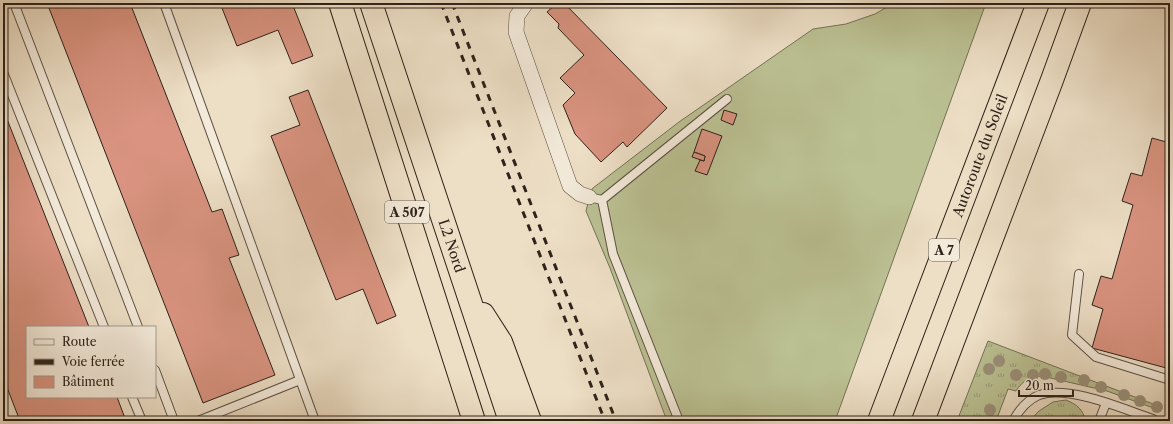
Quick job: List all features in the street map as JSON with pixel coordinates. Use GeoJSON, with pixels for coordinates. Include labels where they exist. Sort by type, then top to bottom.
{"type":"FeatureCollection","features":[{"type":"Feature","properties":{"kind":"highway","name":"A 507"},"geometry":{"type":"LineString","coordinates":[[340,3],[474,421]]}},
{"type":"Feature","properties":{"kind":"highway","name":"L2 Nord"},"geometry":{"type":"LineString","coordinates":[[371,3],[510,421]]}},
{"type":"Feature","properties":{"kind":"highway"},"geometry":{"type":"LineString","coordinates":[[1009,80],[1034,3]]}},
{"type":"Feature","properties":{"kind":"highway","name":"Autoroute du Soleil"},"geometry":{"type":"LineString","coordinates":[[879,421],[1038,3]]}},
{"type":"Feature","properties":{"kind":"highway"},"geometry":{"type":"LineString","coordinates":[[924,421],[1080,3]]}},
{"type":"Feature","properties":{"kind":"highway"},"geometry":{"type":"LineString","coordinates":[[1052,80],[1085,3]]}},
{"type":"Feature","properties":{"kind":"highway"},"geometry":{"type":"LineString","coordinates":[[465,286],[501,342],[530,421]]}},
{"type":"Feature","properties":{"kind":"street"},"geometry":{"type":"LineString","coordinates":[[526,3],[517,16],[516,32],[570,186],[580,194],[596,198]]}},
{"type":"Feature","properties":{"kind":"lane"},"geometry":{"type":"LineString","coordinates":[[14,3],[138,326]]}},
{"type":"Feature","properties":{"kind":"lane"},"geometry":{"type":"LineString","coordinates":[[164,3],[314,421]]}},
{"type":"Feature","properties":{"kind":"lane"},"geometry":{"type":"LineString","coordinates":[[3,72],[104,326]]}},
{"type":"Feature","properties":{"kind":"lane"},"geometry":{"type":"LineString","coordinates":[[679,421],[613,254],[596,198],[727,99]]}},
{"type":"Feature","properties":{"kind":"lane"},"geometry":{"type":"LineString","coordinates":[[1079,274],[1072,335],[1096,357],[1170,380]]}},
{"type":"Feature","properties":{"kind":"lane"},"geometry":{"type":"LineString","coordinates":[[156,373],[174,421]]}},
{"type":"Feature","properties":{"kind":"lane"},"geometry":{"type":"LineString","coordinates":[[198,421],[300,380]]}},
{"type":"Feature","properties":{"kind":"lane"},"geometry":{"type":"LineString","coordinates":[[1014,421],[1027,403],[1038,396],[1049,393],[1063,392],[1106,403],[1153,419]]}},
{"type":"Feature","properties":{"kind":"lane"},"geometry":{"type":"LineString","coordinates":[[132,398],[142,421]]}},
{"type":"Feature","properties":{"kind":"lane"},"geometry":{"type":"LineString","coordinates":[[1099,421],[1106,403]]}},
{"type":"Feature","properties":{"kind":"green space"},"geometry":{"type":"Polygon","coordinates":[[[894,3],[986,3],[835,421],[667,421],[610,268],[586,211],[591,191],[679,122],[813,29],[846,24],[875,14],[894,3]]]}},
{"type":"Feature","properties":{"kind":"green space"},"geometry":{"type":"Polygon","coordinates":[[[988,341],[1161,407],[1159,410],[1107,391],[1042,376],[1027,380],[1021,384],[1016,391],[1008,389],[996,421],[957,421],[988,341]]]}},
{"type":"Feature","properties":{"kind":"green space"},"geometry":{"type":"Polygon","coordinates":[[[1066,400],[1079,408],[1086,421],[1029,421],[1039,411],[1053,402],[1066,400]]]}},
{"type":"Feature","properties":{"kind":"building"},"geometry":{"type":"Polygon","coordinates":[[[47,3],[130,3],[212,212],[222,209],[239,255],[229,258],[275,375],[203,403],[47,3]]]}},
{"type":"Feature","properties":{"kind":"building"},"geometry":{"type":"Polygon","coordinates":[[[220,3],[292,3],[313,56],[292,64],[278,30],[237,46],[220,3]]]}},
{"type":"Feature","properties":{"kind":"building"},"geometry":{"type":"Polygon","coordinates":[[[557,3],[564,3],[667,108],[627,147],[623,142],[601,162],[575,134],[563,105],[575,93],[560,78],[584,55],[558,28],[559,24],[547,12],[557,3]]]}},
{"type":"Feature","properties":{"kind":"building"},"geometry":{"type":"Polygon","coordinates":[[[308,90],[396,316],[377,324],[363,289],[336,300],[271,136],[300,125],[289,97],[308,90]]]}},
{"type":"Feature","properties":{"kind":"building"},"geometry":{"type":"Polygon","coordinates":[[[3,109],[89,326],[26,326],[26,398],[117,398],[126,421],[20,421],[3,377],[3,109]]]}},
{"type":"Feature","properties":{"kind":"building"},"geometry":{"type":"Polygon","coordinates":[[[724,110],[737,114],[733,125],[721,120],[724,110]]]}},
{"type":"Feature","properties":{"kind":"building"},"geometry":{"type":"Polygon","coordinates":[[[702,129],[722,136],[707,175],[695,171],[700,160],[704,161],[705,156],[694,152],[702,129]]]}},
{"type":"Feature","properties":{"kind":"building"},"geometry":{"type":"Polygon","coordinates":[[[1152,138],[1170,143],[1170,369],[1092,348],[1103,309],[1092,305],[1101,276],[1112,279],[1133,205],[1122,201],[1131,173],[1142,176],[1152,138]]]}},
{"type":"Feature","properties":{"kind":"building"},"geometry":{"type":"Polygon","coordinates":[[[694,152],[705,156],[704,161],[692,157],[694,152]]]}},
{"type":"Feature","properties":{"kind":"railway"},"geometry":{"type":"LineString","coordinates":[[441,3],[605,421]]}},
{"type":"Feature","properties":{"kind":"railway"},"geometry":{"type":"LineString","coordinates":[[452,3],[616,421]]}}]}
